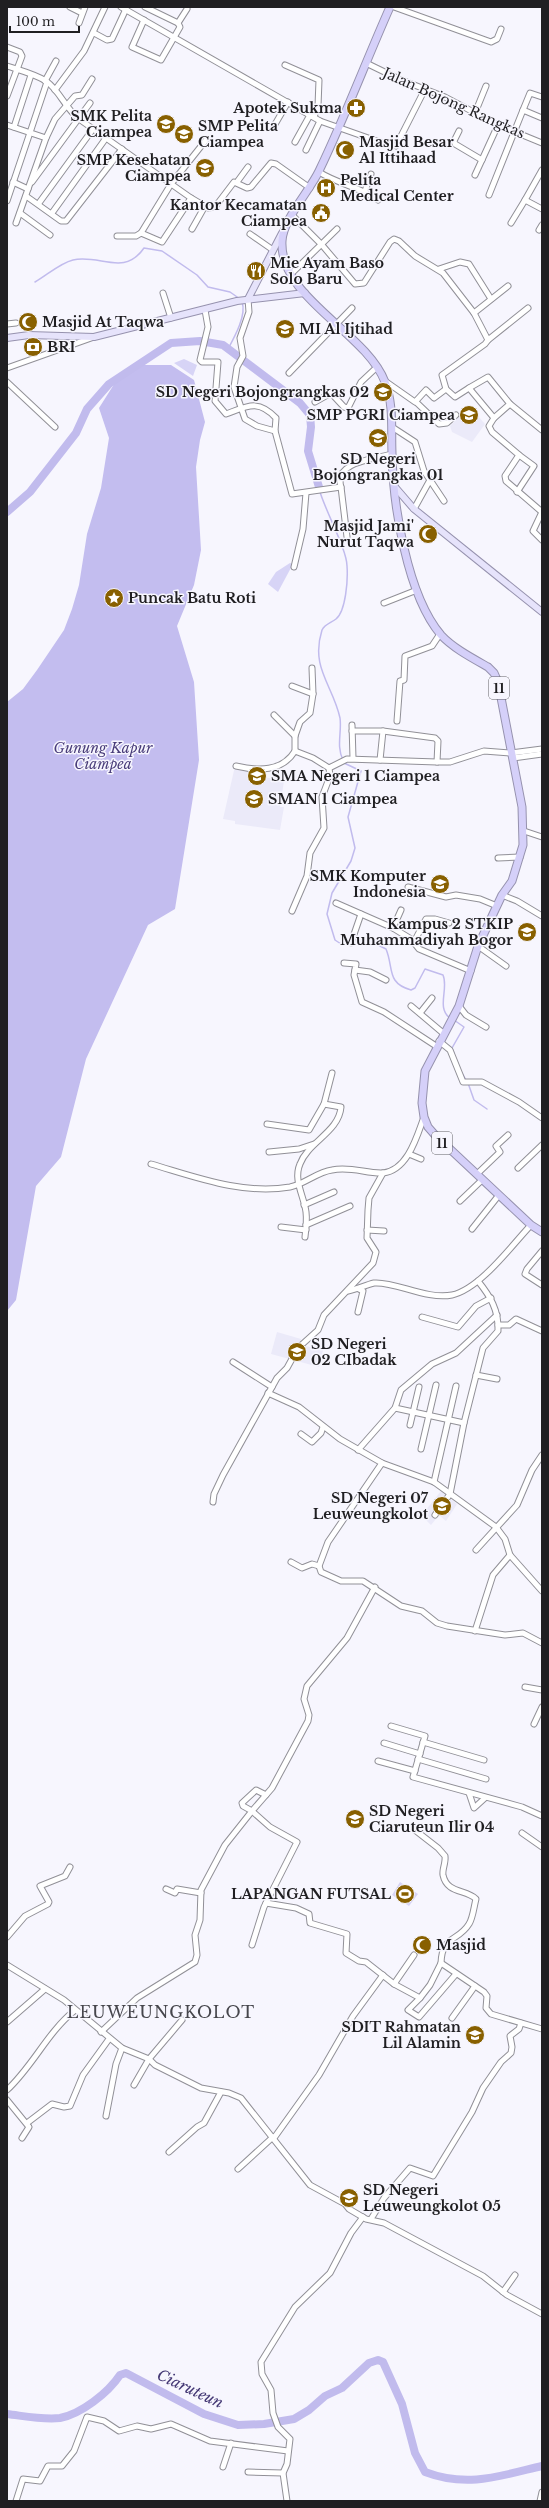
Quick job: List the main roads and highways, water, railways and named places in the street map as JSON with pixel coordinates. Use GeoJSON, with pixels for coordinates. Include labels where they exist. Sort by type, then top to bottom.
{"type":"FeatureCollection","features":[{"type":"Feature","properties":{"kind":"highway","name":"11"},"geometry":{"type":"LineString","coordinates":[[390,7],[319,172],[284,230],[283,250],[292,273],[305,294],[338,323],[377,368],[385,381],[390,399],[395,487],[404,546],[418,590],[429,617],[440,634],[494,673],[503,706],[524,831],[520,858],[512,881],[502,895],[478,946],[459,1006],[443,1033],[425,1071],[422,1103],[424,1117],[428,1127],[435,1136],[531,1225],[542,1231]]}},
{"type":"Feature","properties":{"kind":"main road"},"geometry":{"type":"LineString","coordinates":[[248,299],[284,230]]}},
{"type":"Feature","properties":{"kind":"main road"},"geometry":{"type":"LineString","coordinates":[[7,338],[29,335],[94,337],[237,301],[305,294]]}},
{"type":"Feature","properties":{"kind":"main road"},"geometry":{"type":"LineString","coordinates":[[395,487],[414,509],[542,612]]}},
{"type":"Feature","properties":{"kind":"waterway"},"geometry":{"type":"LineString","coordinates":[[35,282],[58,267],[73,260],[83,259],[120,263],[136,257],[144,248],[162,251],[197,275],[208,287],[230,292],[240,299]]}},
{"type":"Feature","properties":{"kind":"waterway"},"geometry":{"type":"LineString","coordinates":[[228,349],[241,320],[243,313],[242,302]]}},
{"type":"Feature","properties":{"kind":"waterway"},"geometry":{"type":"LineString","coordinates":[[7,512],[30,492],[76,433],[87,409],[109,384],[171,343],[200,341],[223,345],[300,403],[310,415],[311,427],[308,451],[319,487]]}},
{"type":"Feature","properties":{"kind":"waterway"},"geometry":{"type":"LineString","coordinates":[[320,492],[344,550],[347,566],[347,586],[342,609],[336,619],[323,628],[319,643],[321,666],[337,706],[340,718],[340,750],[343,760]]}},
{"type":"Feature","properties":{"kind":"waterway"},"geometry":{"type":"LineString","coordinates":[[344,763],[361,771],[348,817],[355,848],[351,861],[332,893],[327,914],[335,940],[341,944],[349,944]]}},
{"type":"Feature","properties":{"kind":"waterway"},"geometry":{"type":"LineString","coordinates":[[353,944],[378,945],[386,949],[394,979],[403,987],[411,990],[415,988],[425,969],[443,975],[445,986],[443,1003],[446,1014],[450,1018]]}},
{"type":"Feature","properties":{"kind":"waterway"},"geometry":{"type":"LineString","coordinates":[[454,1020],[464,1027],[452,1048],[454,1053]]}},
{"type":"Feature","properties":{"kind":"waterway"},"geometry":{"type":"LineString","coordinates":[[462,1073],[466,1080]]}},
{"type":"Feature","properties":{"kind":"waterway"},"geometry":{"type":"LineString","coordinates":[[468,1083],[474,1100],[487,1109]]}},
{"type":"Feature","properties":{"kind":"waterway","name":"Ciaruteun"},"geometry":{"type":"LineString","coordinates":[[7,2414],[34,2418],[60,2418],[68,2416],[93,2402],[109,2389],[120,2375],[126,2373],[204,2414],[238,2425],[264,2424],[294,2419],[309,2410],[325,2396],[342,2388],[369,2363],[378,2360],[383,2362],[402,2404],[415,2453],[425,2472],[440,2477],[469,2480],[498,2477],[542,2466]]}},
{"type":"Feature","properties":{"kind":"place","name":"Apotek Sukma"},"geometry":{"type":"Point","coordinates":[356,108]}},
{"type":"Feature","properties":{"kind":"place","name":"SMK Pelita Ciampea"},"geometry":{"type":"Point","coordinates":[166,124]}},
{"type":"Feature","properties":{"kind":"place","name":"SMP Pelita Ciampea"},"geometry":{"type":"Point","coordinates":[184,134]}},
{"type":"Feature","properties":{"kind":"place","name":"Masjid Besar Al Ittihaad"},"geometry":{"type":"Point","coordinates":[345,150]}},
{"type":"Feature","properties":{"kind":"place","name":"SMP Kesehatan Ciampea"},"geometry":{"type":"Point","coordinates":[205,168]}},
{"type":"Feature","properties":{"kind":"place","name":"Pelita Medical Center"},"geometry":{"type":"Point","coordinates":[326,188]}},
{"type":"Feature","properties":{"kind":"place","name":"Kantor Kecamatan Ciampea"},"geometry":{"type":"Point","coordinates":[321,213]}},
{"type":"Feature","properties":{"kind":"place","name":"Mie Ayam Baso Solo Baru"},"geometry":{"type":"Point","coordinates":[256,271]}},
{"type":"Feature","properties":{"kind":"place","name":"Masjid At Taqwa"},"geometry":{"type":"Point","coordinates":[28,322]}},
{"type":"Feature","properties":{"kind":"place","name":"MI Al Ijtihad"},"geometry":{"type":"Point","coordinates":[285,329]}},
{"type":"Feature","properties":{"kind":"place","name":"BRI"},"geometry":{"type":"Point","coordinates":[33,347]}},
{"type":"Feature","properties":{"kind":"place","name":"SD Negeri Bojongrangkas 02"},"geometry":{"type":"Point","coordinates":[383,392]}},
{"type":"Feature","properties":{"kind":"place","name":"SMP PGRI Ciampea"},"geometry":{"type":"Point","coordinates":[469,415]}},
{"type":"Feature","properties":{"kind":"place","name":"SD Negeri Bojongrangkas 01"},"geometry":{"type":"Point","coordinates":[378,438]}},
{"type":"Feature","properties":{"kind":"place","name":"Masjid Jami' Nurut Taqwa"},"geometry":{"type":"Point","coordinates":[428,534]}},
{"type":"Feature","properties":{"kind":"place","name":"Puncak Batu Roti"},"geometry":{"type":"Point","coordinates":[114,598]}},
{"type":"Feature","properties":{"kind":"place","name":"SMA Negeri 1 Ciampea"},"geometry":{"type":"Point","coordinates":[257,776]}},
{"type":"Feature","properties":{"kind":"place","name":"SMAN 1 Ciampea"},"geometry":{"type":"Point","coordinates":[254,799]}},
{"type":"Feature","properties":{"kind":"place","name":"SMK Komputer Indonesia"},"geometry":{"type":"Point","coordinates":[440,884]}},
{"type":"Feature","properties":{"kind":"place","name":"Kampus 2 STKIP Muhammadiyah Bogor"},"geometry":{"type":"Point","coordinates":[527,932]}},
{"type":"Feature","properties":{"kind":"place","name":"SD Negeri 02 CIbadak"},"geometry":{"type":"Point","coordinates":[297,1352]}},
{"type":"Feature","properties":{"kind":"place","name":"SD Negeri 07 Leuweungkolot"},"geometry":{"type":"Point","coordinates":[442,1506]}},
{"type":"Feature","properties":{"kind":"place","name":"SD Negeri Ciaruteun Ilir 04"},"geometry":{"type":"Point","coordinates":[355,1819]}},
{"type":"Feature","properties":{"kind":"place","name":"LAPANGAN FUTSAL"},"geometry":{"type":"Point","coordinates":[405,1894]}},
{"type":"Feature","properties":{"kind":"place","name":"Masjid"},"geometry":{"type":"Point","coordinates":[422,1945]}},
{"type":"Feature","properties":{"kind":"place","name":"SDIT Rahmatan Lil Alamin"},"geometry":{"type":"Point","coordinates":[475,2035]}},
{"type":"Feature","properties":{"kind":"place","name":"SD Negeri Leuweungkolot 05"},"geometry":{"type":"Point","coordinates":[349,2198]}},
{"type":"Feature","properties":{"kind":"district","name":"LEUWEUNGKOLOT"},"geometry":{"type":"Point","coordinates":[161,2012]}},
{"type":"Feature","properties":{"kind":"park label","name":"Gunung Kapur Ciampea"},"geometry":{"type":"Point","coordinates":[103,756]}}]}
